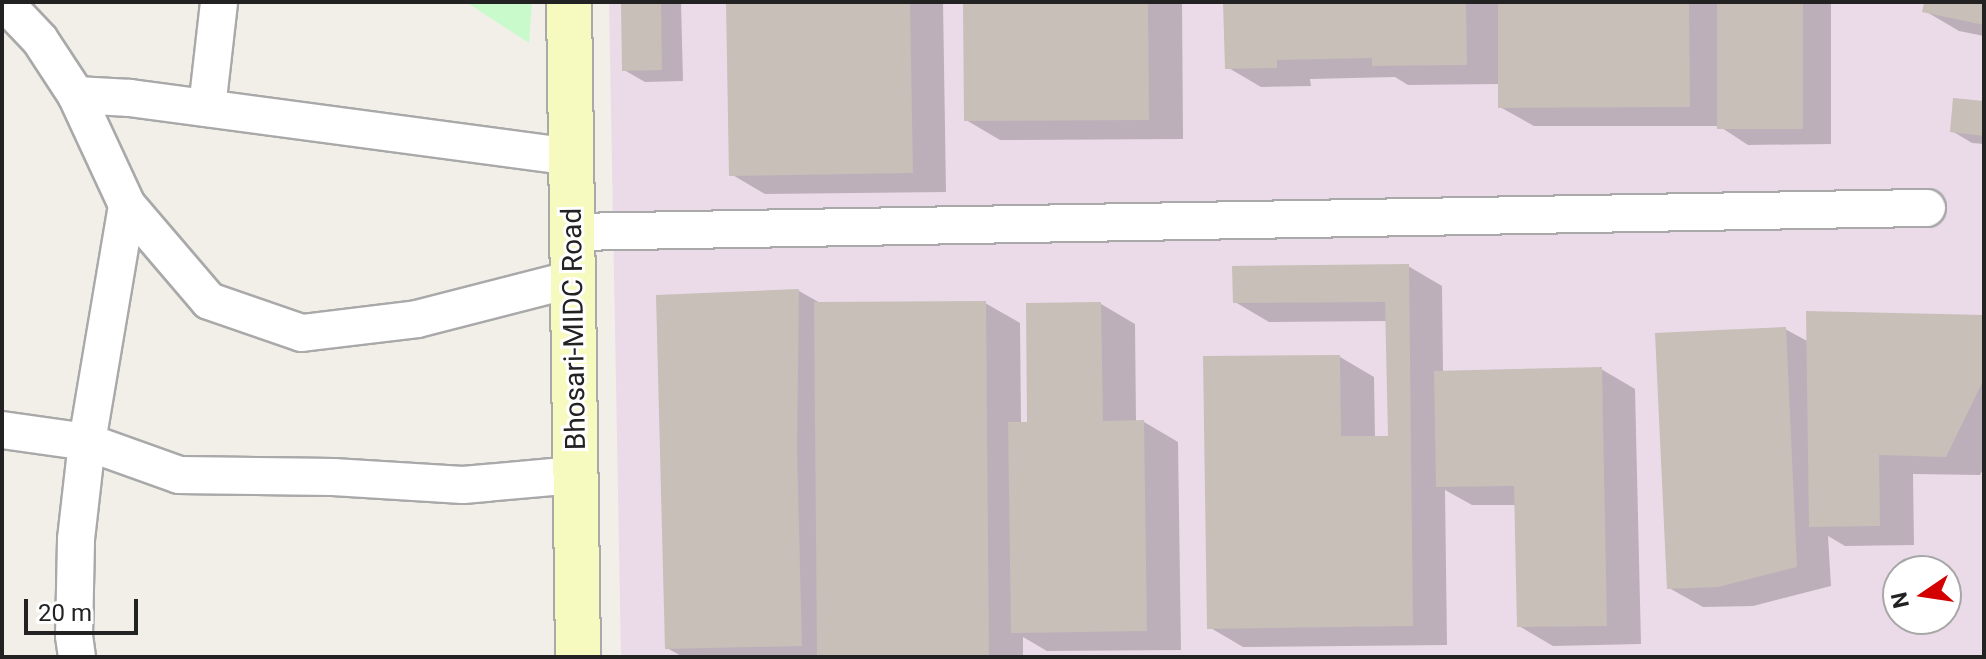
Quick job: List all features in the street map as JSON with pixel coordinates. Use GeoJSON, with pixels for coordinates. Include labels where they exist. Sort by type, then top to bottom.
{"type":"FeatureCollection","features":[{"type":"Feature","properties":{"kind":"street"},"geometry":{"type":"LineString","coordinates":[[207,108],[219,2]]}},
{"type":"Feature","properties":{"kind":"street","name":"Bhosari-MIDC Road"},"geometry":{"type":"LineString","coordinates":[[569,2],[578,657]]}},
{"type":"Feature","properties":{"kind":"street"},"geometry":{"type":"LineString","coordinates":[[5,11],[40,40],[76,95],[127,205],[209,301],[302,333],[417,319],[573,279]]}},
{"type":"Feature","properties":{"kind":"street"},"geometry":{"type":"LineString","coordinates":[[76,95],[207,108],[571,157]]}},
{"type":"Feature","properties":{"kind":"street"},"geometry":{"type":"LineString","coordinates":[[77,657],[74,636],[76,539],[87,442],[127,205]]}},
{"type":"Feature","properties":{"kind":"street"},"geometry":{"type":"LineString","coordinates":[[573,232],[1927,208]]}},
{"type":"Feature","properties":{"kind":"street"},"geometry":{"type":"LineString","coordinates":[[2,430],[87,442],[179,475],[333,477],[463,485],[575,475]]}},
{"type":"Feature","properties":{"kind":"shaded area"},"geometry":{"type":"Polygon","coordinates":[[[609,2],[1984,2],[1984,657],[621,657],[609,2]]]}},
{"type":"Feature","properties":{"kind":"green space"},"geometry":{"type":"Polygon","coordinates":[[[466,2],[532,2],[529,43],[466,2]]]}},
{"type":"Feature","properties":{"kind":"building"},"geometry":{"type":"Polygon","coordinates":[[[621,2],[661,2],[662,70],[622,71],[621,2]]]}},
{"type":"Feature","properties":{"kind":"building"},"geometry":{"type":"Polygon","coordinates":[[[726,2],[910,2],[913,173],[729,176],[726,2]]]}},
{"type":"Feature","properties":{"kind":"building"},"geometry":{"type":"Polygon","coordinates":[[[963,2],[1148,2],[1149,120],[964,121],[963,2]]]}},
{"type":"Feature","properties":{"kind":"building"},"geometry":{"type":"Polygon","coordinates":[[[1223,2],[1466,2],[1467,65],[1372,66],[1372,58],[1277,60],[1277,68],[1225,69],[1223,2]]]}},
{"type":"Feature","properties":{"kind":"building"},"geometry":{"type":"Polygon","coordinates":[[[1498,2],[1689,2],[1690,107],[1498,108],[1498,2]]]}},
{"type":"Feature","properties":{"kind":"building"},"geometry":{"type":"Polygon","coordinates":[[[1717,2],[1803,2],[1803,129],[1717,129],[1717,2]]]}},
{"type":"Feature","properties":{"kind":"building"},"geometry":{"type":"Polygon","coordinates":[[[1924,2],[1984,2],[1984,25],[1922,12],[1924,2]]]}},
{"type":"Feature","properties":{"kind":"building"},"geometry":{"type":"Polygon","coordinates":[[[1953,98],[1984,101],[1984,136],[1950,132],[1953,98]]]}},
{"type":"Feature","properties":{"kind":"building"},"geometry":{"type":"Polygon","coordinates":[[[1409,264],[1413,626],[1207,629],[1203,356],[1340,355],[1341,436],[1388,436],[1385,302],[1233,303],[1232,266],[1409,264]]]}},
{"type":"Feature","properties":{"kind":"building"},"geometry":{"type":"Polygon","coordinates":[[[799,289],[797,449],[802,646],[665,649],[656,295],[799,289]]]}},
{"type":"Feature","properties":{"kind":"building"},"geometry":{"type":"Polygon","coordinates":[[[986,301],[989,657],[817,657],[814,302],[986,301]]]}},
{"type":"Feature","properties":{"kind":"building"},"geometry":{"type":"Polygon","coordinates":[[[1101,302],[1103,421],[1144,420],[1147,631],[1011,633],[1008,422],[1027,422],[1026,303],[1101,302]]]}},
{"type":"Feature","properties":{"kind":"building"},"geometry":{"type":"Polygon","coordinates":[[[1806,311],[1984,315],[1984,379],[1946,457],[1879,455],[1880,526],[1809,527],[1806,311]]]}},
{"type":"Feature","properties":{"kind":"building"},"geometry":{"type":"Polygon","coordinates":[[[1786,327],[1797,567],[1718,587],[1667,589],[1655,333],[1786,327]]]}},
{"type":"Feature","properties":{"kind":"building"},"geometry":{"type":"Polygon","coordinates":[[[1602,367],[1607,626],[1517,627],[1514,486],[1436,487],[1434,371],[1602,367]]]}}]}
